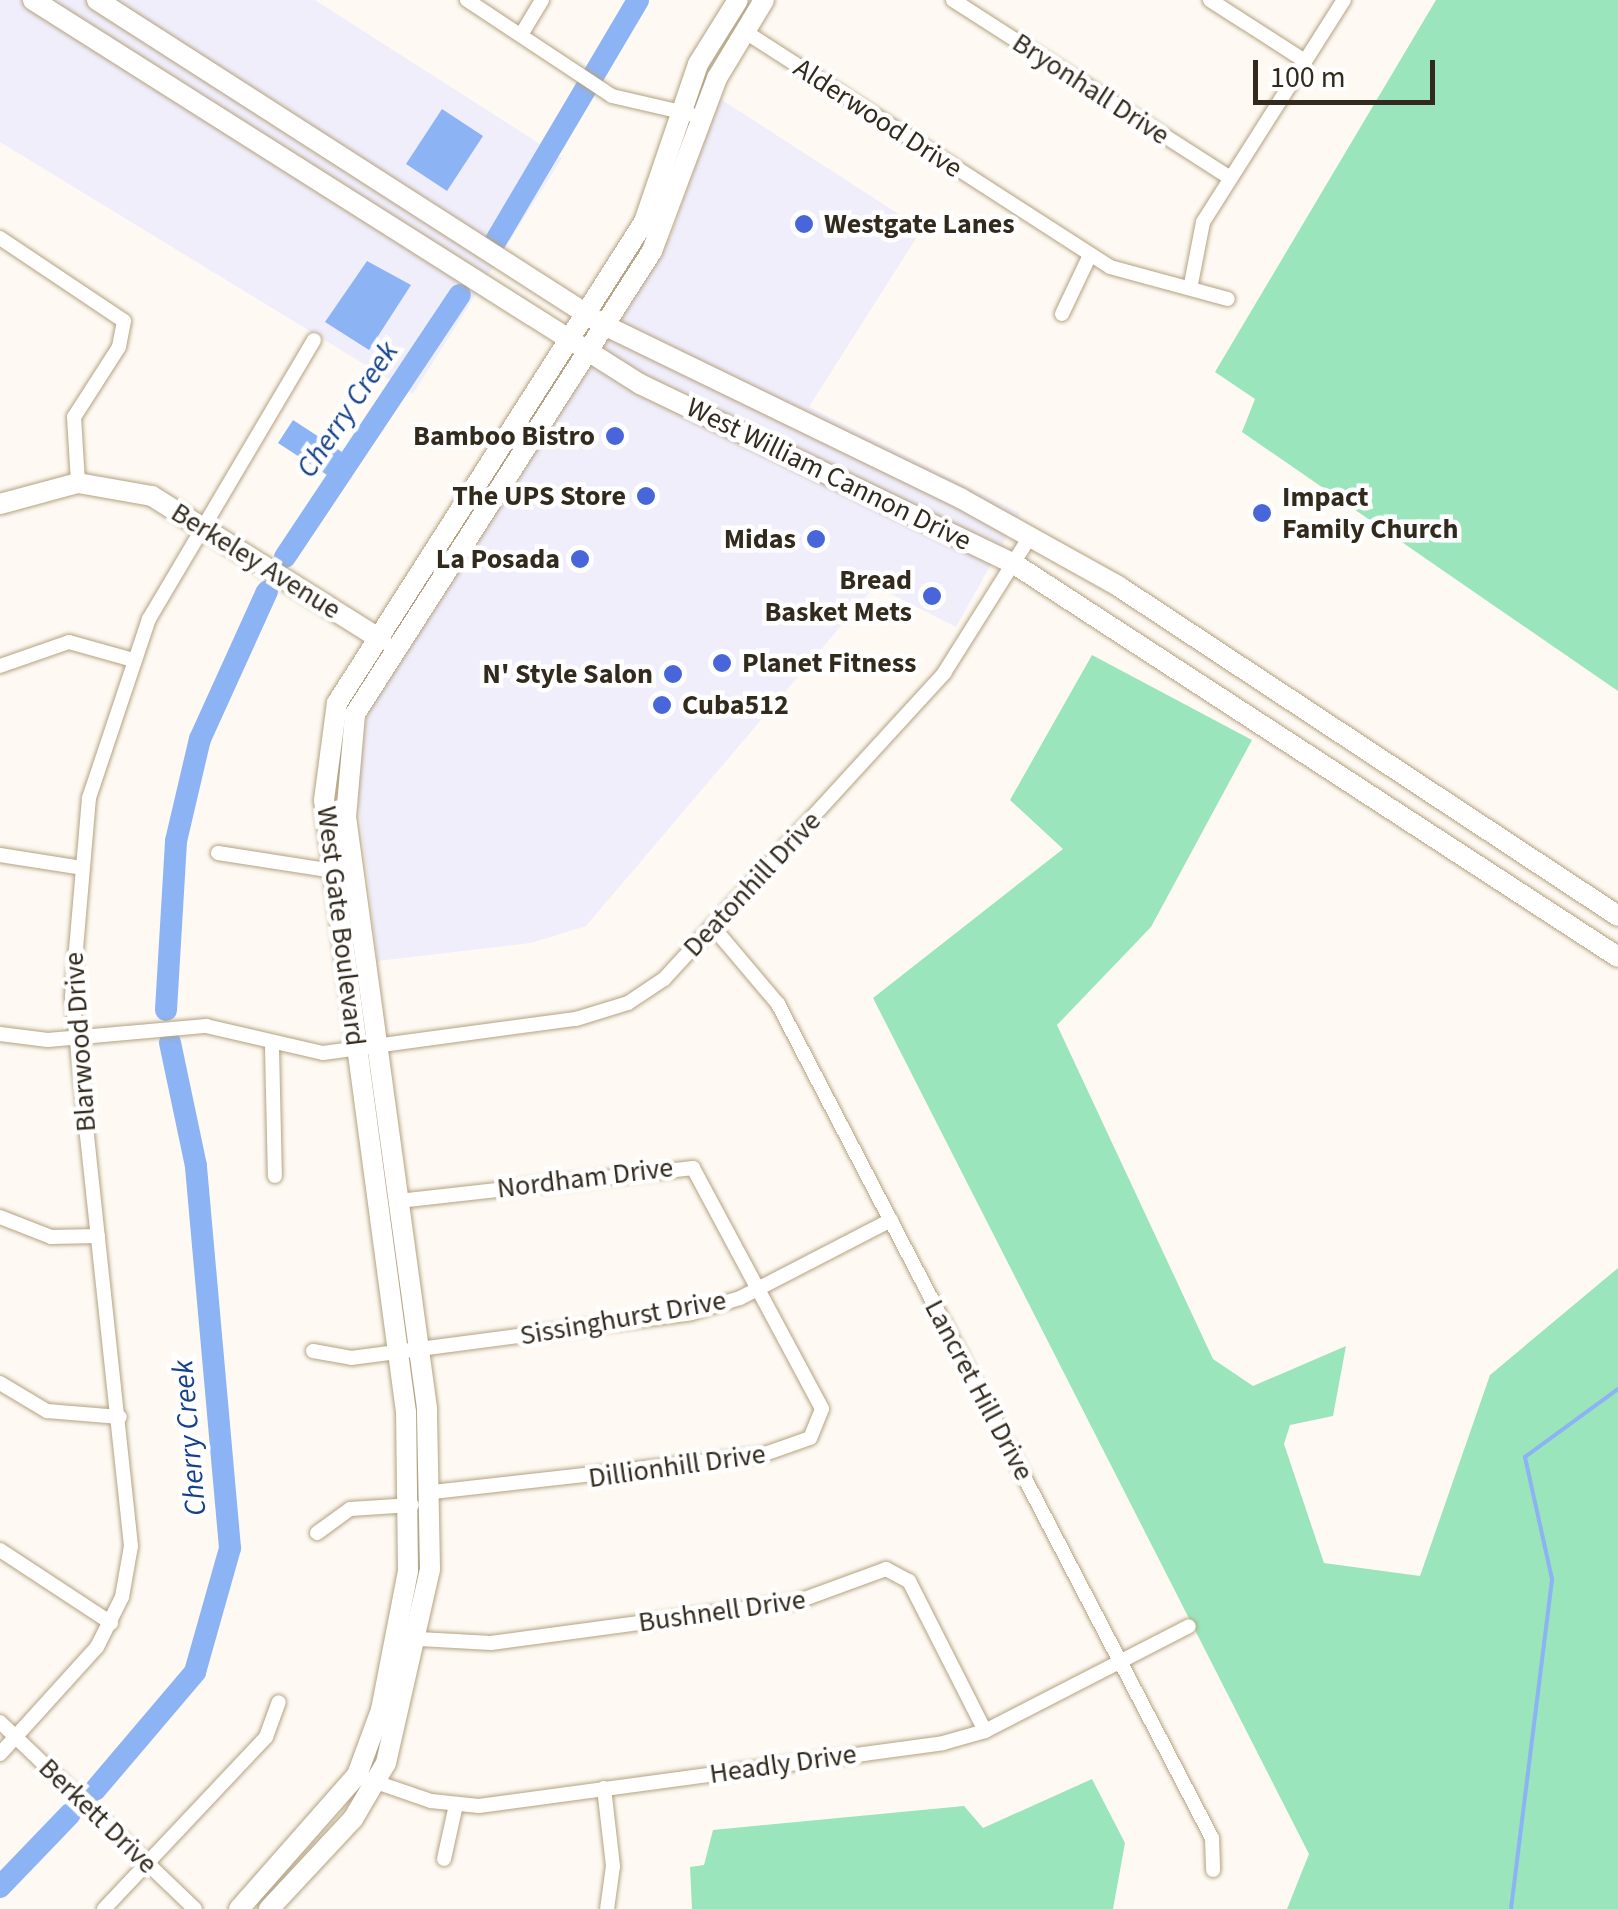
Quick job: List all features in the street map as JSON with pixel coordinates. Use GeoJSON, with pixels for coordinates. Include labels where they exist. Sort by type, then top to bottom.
{"type":"FeatureCollection","features":[{"type":"Feature","properties":{"kind":"main road","name":"West William Cannon Drive"},"geometry":{"type":"LineString","coordinates":[[34,0],[576,346],[1016,565],[1618,957]]}},
{"type":"Feature","properties":{"kind":"main road","name":"West Gate Boulevard"},"geometry":{"type":"LineString","coordinates":[[268,1909],[366,1779],[419,1638],[433,1492],[420,1350],[399,1201],[333,871],[328,743],[348,676],[382,640],[470,530],[593,319],[651,210],[738,0]]}},
{"type":"Feature","properties":{"kind":"main road","name":"West Gate Boulevard"},"geometry":{"type":"LineString","coordinates":[[693,115],[764,0]]}},
{"type":"Feature","properties":{"kind":"main road","name":"West William Cannon Drive"},"geometry":{"type":"LineString","coordinates":[[104,5],[593,319],[1032,536],[1618,916]]}},
{"type":"Feature","properties":{"kind":"main road"},"geometry":{"type":"LineString","coordinates":[[93,39],[104,5]]}},
{"type":"Feature","properties":{"kind":"main road","name":"West Gate Boulevard"},"geometry":{"type":"LineString","coordinates":[[239,1909],[366,1779],[394,1650],[412,1505],[344,786],[355,714],[382,640],[448,519],[576,346]]}},
{"type":"Feature","properties":{"kind":"main road"},"geometry":{"type":"LineString","coordinates":[[772,446],[784,414]]}},
{"type":"Feature","properties":{"kind":"main road","name":"Berkeley Avenue"},"geometry":{"type":"LineString","coordinates":[[0,504],[78,483],[139,492],[200,524],[382,640]]}},
{"type":"Feature","properties":{"kind":"main road"},"geometry":{"type":"LineString","coordinates":[[448,519],[470,530]]}},
{"type":"Feature","properties":{"kind":"street"},"geometry":{"type":"LineString","coordinates":[[467,0],[622,101],[693,115]]}},
{"type":"Feature","properties":{"kind":"street"},"geometry":{"type":"LineString","coordinates":[[520,35],[542,0]]}},
{"type":"Feature","properties":{"kind":"street","name":"Bryonhall Drive"},"geometry":{"type":"LineString","coordinates":[[952,0],[1230,178]]}},
{"type":"Feature","properties":{"kind":"street"},"geometry":{"type":"LineString","coordinates":[[1210,0],[1305,61]]}},
{"type":"Feature","properties":{"kind":"street"},"geometry":{"type":"LineString","coordinates":[[1190,284],[1202,222],[1344,0]]}},
{"type":"Feature","properties":{"kind":"street","name":"Alderwood Drive"},"geometry":{"type":"LineString","coordinates":[[744,31],[1090,256],[1136,280],[1190,284],[1228,299]]}},
{"type":"Feature","properties":{"kind":"street"},"geometry":{"type":"LineString","coordinates":[[0,258],[4,241],[124,321],[118,348],[74,417],[78,483]]}},
{"type":"Feature","properties":{"kind":"street"},"geometry":{"type":"LineString","coordinates":[[1062,314],[1090,256]]}},
{"type":"Feature","properties":{"kind":"street","name":"Blarwood Drive"},"geometry":{"type":"LineString","coordinates":[[0,1754],[112,1623],[130,1546],[120,1417],[76,1037],[77,867],[130,658],[200,524],[314,340]]}},
{"type":"Feature","properties":{"kind":"street","name":"Deatonhill Drive"},"geometry":{"type":"LineString","coordinates":[[0,1034],[76,1037],[206,1026],[272,1048],[368,1049],[612,1010],[664,979],[952,664],[1032,536]]}},
{"type":"Feature","properties":{"kind":"street"},"geometry":{"type":"LineString","coordinates":[[0,666],[69,642],[130,658]]}},
{"type":"Feature","properties":{"kind":"street"},"geometry":{"type":"LineString","coordinates":[[218,853],[333,871]]}},
{"type":"Feature","properties":{"kind":"street"},"geometry":{"type":"LineString","coordinates":[[0,855],[77,867]]}},
{"type":"Feature","properties":{"kind":"street","name":"Lancret Hill Drive"},"geometry":{"type":"LineString","coordinates":[[714,927],[764,980],[1212,1838],[1213,1870]]}},
{"type":"Feature","properties":{"kind":"street"},"geometry":{"type":"LineString","coordinates":[[272,1048],[275,1176]]}},
{"type":"Feature","properties":{"kind":"street","name":"Nordham Drive"},"geometry":{"type":"LineString","coordinates":[[399,1201],[684,1165],[705,1179],[760,1289]]}},
{"type":"Feature","properties":{"kind":"street"},"geometry":{"type":"LineString","coordinates":[[0,1217],[50,1237],[98,1236]]}},
{"type":"Feature","properties":{"kind":"street","name":"Sissinghurst Drive"},"geometry":{"type":"LineString","coordinates":[[312,1351],[420,1350],[692,1313],[760,1289],[890,1220]]}},
{"type":"Feature","properties":{"kind":"street","name":"Dillionhill Drive"},"geometry":{"type":"LineString","coordinates":[[433,1492],[511,1489],[802,1443],[822,1410],[760,1289]]}},
{"type":"Feature","properties":{"kind":"street"},"geometry":{"type":"LineString","coordinates":[[0,1383],[47,1411],[120,1417]]}},
{"type":"Feature","properties":{"kind":"street"},"geometry":{"type":"LineString","coordinates":[[318,1533],[350,1509],[412,1505]]}},
{"type":"Feature","properties":{"kind":"street"},"geometry":{"type":"LineString","coordinates":[[0,1550],[112,1623]]}},
{"type":"Feature","properties":{"kind":"street","name":"Bushnell Drive"},"geometry":{"type":"LineString","coordinates":[[419,1638],[490,1642],[796,1602],[886,1569],[909,1580],[985,1731]]}},
{"type":"Feature","properties":{"kind":"street","name":"Headly Drive"},"geometry":{"type":"LineString","coordinates":[[366,1779],[456,1806],[985,1731],[1190,1626]]}},
{"type":"Feature","properties":{"kind":"street"},"geometry":{"type":"LineString","coordinates":[[104,1909],[266,1737],[279,1702]]}},
{"type":"Feature","properties":{"kind":"street","name":"Berkett Drive"},"geometry":{"type":"LineString","coordinates":[[0,1722],[196,1909]]}},
{"type":"Feature","properties":{"kind":"street"},"geometry":{"type":"LineString","coordinates":[[604,1788],[614,1866],[607,1909]]}},
{"type":"Feature","properties":{"kind":"street"},"geometry":{"type":"LineString","coordinates":[[444,1859],[456,1806]]}},
{"type":"Feature","properties":{"kind":"shaded area"},"geometry":{"type":"Polygon","coordinates":[[[0,0],[315,0],[562,158],[413,394],[0,142],[0,0]]]}},
{"type":"Feature","properties":{"kind":"shaded area"},"geometry":{"type":"Polygon","coordinates":[[[719,98],[922,229],[809,407],[1020,513],[956,627],[875,586],[586,926],[531,943],[378,961],[357,791],[367,713],[671,236],[719,98]]]}},
{"type":"Feature","properties":{"kind":"green space"},"geometry":{"type":"Polygon","coordinates":[[[1436,0],[1618,0],[1618,691],[1242,432],[1255,399],[1215,372],[1436,0]]]}},
{"type":"Feature","properties":{"kind":"green space"},"geometry":{"type":"Polygon","coordinates":[[[1092,655],[1252,740],[1151,927],[1057,1025],[1213,1359],[1253,1386],[1346,1346],[1333,1416],[1290,1425],[1284,1444],[1324,1563],[1420,1576],[1490,1375],[1618,1268],[1618,1909],[1287,1909],[1309,1854],[873,998],[1063,849],[1010,800],[1092,655]]]}},
{"type":"Feature","properties":{"kind":"green space"},"geometry":{"type":"Polygon","coordinates":[[[1092,1779],[1125,1843],[1113,1909],[692,1909],[690,1867],[704,1865],[713,1830],[964,1806],[983,1828],[1092,1779]]]}},
{"type":"Feature","properties":{"kind":"water"},"geometry":{"type":"Polygon","coordinates":[[[442,109],[483,136],[447,191],[406,164],[442,109]]]}},
{"type":"Feature","properties":{"kind":"water"},"geometry":{"type":"Polygon","coordinates":[[[367,261],[411,285],[369,350],[325,322],[367,261]]]}},
{"type":"Feature","properties":{"kind":"water"},"geometry":{"type":"Polygon","coordinates":[[[293,420],[342,452],[327,475],[278,443],[293,420]]]}},
{"type":"Feature","properties":{"kind":"waterway","name":"Cherry Creek"},"geometry":{"type":"LineString","coordinates":[[495,242],[638,0]]}},
{"type":"Feature","properties":{"kind":"waterway","name":"Cherry Creek"},"geometry":{"type":"LineString","coordinates":[[285,557],[460,295]]}},
{"type":"Feature","properties":{"kind":"waterway","name":"Cherry Creek"},"geometry":{"type":"LineString","coordinates":[[166,1010],[176,841],[200,739],[267,591]]}},
{"type":"Feature","properties":{"kind":"waterway","name":"Cherry Creek"},"geometry":{"type":"LineString","coordinates":[[95,1790],[195,1672],[230,1548],[196,1166],[170,1043]]}},
{"type":"Feature","properties":{"kind":"waterway"},"geometry":{"type":"LineString","coordinates":[[1511,1909],[1552,1579],[1525,1457],[1618,1389]]}},
{"type":"Feature","properties":{"kind":"waterway","name":"Cherry Creek"},"geometry":{"type":"LineString","coordinates":[[0,1887],[70,1814]]}},
{"type":"Feature","properties":{"kind":"place","name":"Westgate Lanes"},"geometry":{"type":"Point","coordinates":[804,224]}},
{"type":"Feature","properties":{"kind":"place","name":"Bamboo Bistro"},"geometry":{"type":"Point","coordinates":[615,436]}},
{"type":"Feature","properties":{"kind":"place","name":"The UPS Store"},"geometry":{"type":"Point","coordinates":[646,496]}},
{"type":"Feature","properties":{"kind":"place","name":"Impact Family Church"},"geometry":{"type":"Point","coordinates":[1262,513]}},
{"type":"Feature","properties":{"kind":"place","name":"Midas"},"geometry":{"type":"Point","coordinates":[816,539]}},
{"type":"Feature","properties":{"kind":"place","name":"La Posada"},"geometry":{"type":"Point","coordinates":[580,559]}},
{"type":"Feature","properties":{"kind":"place","name":"Bread Basket Mets"},"geometry":{"type":"Point","coordinates":[932,596]}},
{"type":"Feature","properties":{"kind":"place","name":"Planet Fitness"},"geometry":{"type":"Point","coordinates":[722,663]}},
{"type":"Feature","properties":{"kind":"place","name":"N' Style Salon"},"geometry":{"type":"Point","coordinates":[673,674]}},
{"type":"Feature","properties":{"kind":"place","name":"Cuba512"},"geometry":{"type":"Point","coordinates":[662,705]}}]}
